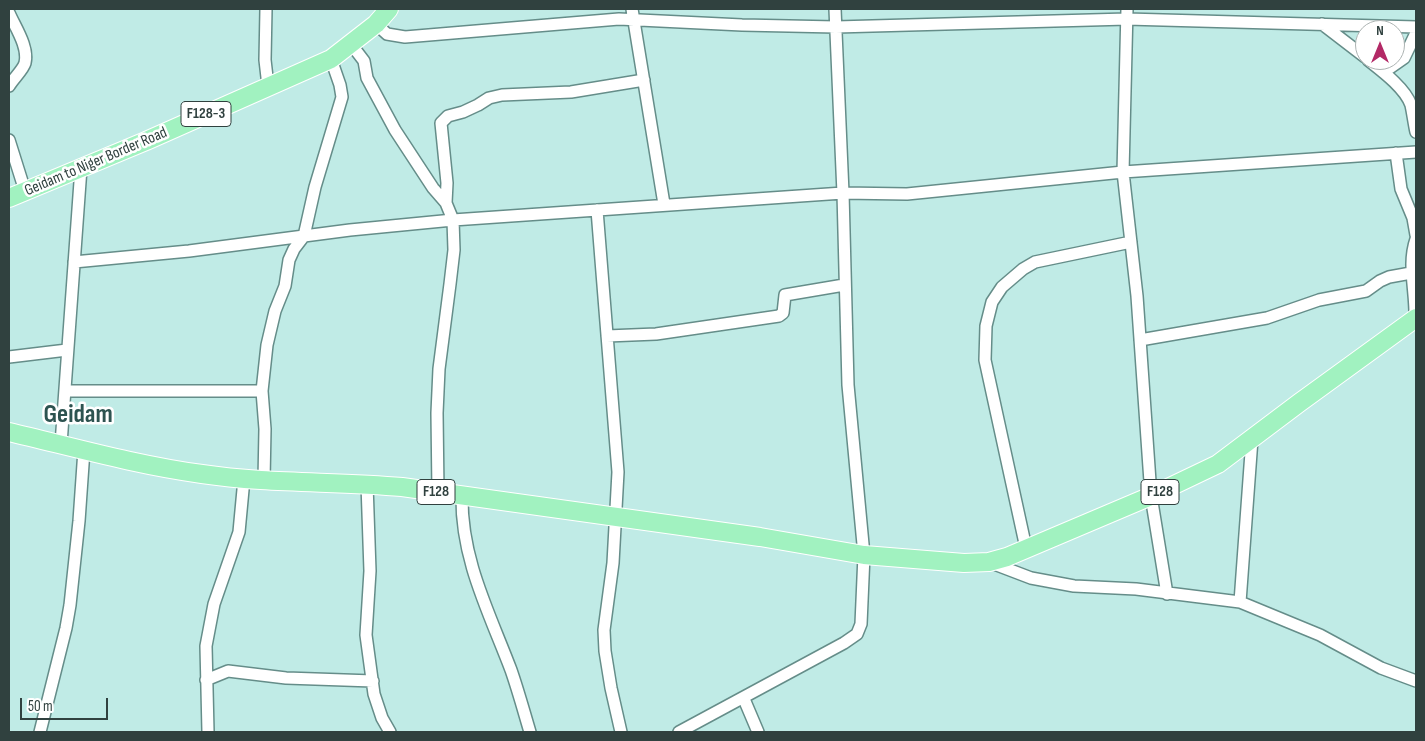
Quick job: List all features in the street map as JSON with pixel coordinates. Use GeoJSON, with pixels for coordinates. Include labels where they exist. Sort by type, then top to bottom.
{"type":"FeatureCollection","features":[{"type":"Feature","properties":{"kind":"main road","name":"Geidam to Niger Border Road"},"geometry":{"type":"LineString","coordinates":[[9,198],[146,141],[331,59],[376,24],[390,9]]}},
{"type":"Feature","properties":{"kind":"main road","name":"F128"},"geometry":{"type":"LineString","coordinates":[[9,432],[142,464],[202,474],[244,479],[402,487],[760,537],[864,555],[964,563],[989,562],[1151,496],[1218,464],[1416,318]]}},
{"type":"Feature","properties":{"kind":"street"},"geometry":{"type":"LineString","coordinates":[[266,9],[264,60],[268,86]]}},
{"type":"Feature","properties":{"kind":"street"},"geometry":{"type":"LineString","coordinates":[[679,732],[744,699],[844,643],[857,634],[861,624],[864,555],[848,385],[843,193],[835,9]]}},
{"type":"Feature","properties":{"kind":"street"},"geometry":{"type":"LineString","coordinates":[[9,13],[25,53],[25,64],[9,86]]}},
{"type":"Feature","properties":{"kind":"street"},"geometry":{"type":"LineString","coordinates":[[376,24],[387,34],[404,37],[610,20],[633,14],[836,27],[1127,14],[1416,27]]}},
{"type":"Feature","properties":{"kind":"street"},"geometry":{"type":"LineString","coordinates":[[633,14],[664,204]]}},
{"type":"Feature","properties":{"kind":"street"},"geometry":{"type":"LineString","coordinates":[[1127,14],[1123,172],[1137,296],[1151,496],[1167,594]]}},
{"type":"Feature","properties":{"kind":"street"},"geometry":{"type":"LineString","coordinates":[[1322,24],[1355,49]]}},
{"type":"Feature","properties":{"kind":"street"},"geometry":{"type":"LineString","coordinates":[[1384,72],[1404,58],[1416,33]]}},
{"type":"Feature","properties":{"kind":"street"},"geometry":{"type":"LineString","coordinates":[[351,44],[364,61],[366,78],[395,130],[433,188],[446,203],[453,220],[454,250],[439,369],[437,413],[438,492]]}},
{"type":"Feature","properties":{"kind":"street"},"geometry":{"type":"LineString","coordinates":[[264,480],[265,429],[262,391],[267,346],[284,286],[289,260],[294,249],[304,236],[315,187],[342,97],[331,59]]}},
{"type":"Feature","properties":{"kind":"street"},"geometry":{"type":"LineString","coordinates":[[1381,70],[1400,88],[1410,103],[1416,132]]}},
{"type":"Feature","properties":{"kind":"street"},"geometry":{"type":"LineString","coordinates":[[446,203],[447,183],[441,123],[448,116],[502,94],[571,92],[644,80]]}},
{"type":"Feature","properties":{"kind":"street"},"geometry":{"type":"LineString","coordinates":[[9,140],[25,191]]}},
{"type":"Feature","properties":{"kind":"street"},"geometry":{"type":"LineString","coordinates":[[74,262],[189,251],[350,230],[453,220],[843,193],[907,194],[1123,172],[1416,152]]}},
{"type":"Feature","properties":{"kind":"street"},"geometry":{"type":"LineString","coordinates":[[1396,153],[1401,189],[1413,218],[1416,235]]}},
{"type":"Feature","properties":{"kind":"street"},"geometry":{"type":"LineString","coordinates":[[61,444],[80,168]]}},
{"type":"Feature","properties":{"kind":"street"},"geometry":{"type":"LineString","coordinates":[[597,210],[618,472],[613,563],[604,630],[605,651],[611,688],[621,732]]}},
{"type":"Feature","properties":{"kind":"street"},"geometry":{"type":"LineString","coordinates":[[1416,239],[1413,248],[1411,273],[1416,318]]}},
{"type":"Feature","properties":{"kind":"street"},"geometry":{"type":"LineString","coordinates":[[1026,548],[984,360],[986,326],[992,302],[1002,287],[1022,269],[1035,262],[1131,242]]}},
{"type":"Feature","properties":{"kind":"street"},"geometry":{"type":"LineString","coordinates":[[1140,340],[1267,318],[1319,300],[1366,291],[1389,277],[1411,273]]}},
{"type":"Feature","properties":{"kind":"street"},"geometry":{"type":"LineString","coordinates":[[607,336],[656,334],[779,316],[783,313],[785,295],[844,285]]}},
{"type":"Feature","properties":{"kind":"street"},"geometry":{"type":"LineString","coordinates":[[9,358],[67,350]]}},
{"type":"Feature","properties":{"kind":"street"},"geometry":{"type":"LineString","coordinates":[[65,390],[262,391]]}},
{"type":"Feature","properties":{"kind":"street"},"geometry":{"type":"LineString","coordinates":[[1240,602],[1252,438]]}},
{"type":"Feature","properties":{"kind":"street"},"geometry":{"type":"LineString","coordinates":[[40,732],[68,612],[79,521],[84,450]]}},
{"type":"Feature","properties":{"kind":"street"},"geometry":{"type":"LineString","coordinates":[[208,732],[206,646],[214,604],[239,532],[244,479]]}},
{"type":"Feature","properties":{"kind":"street"},"geometry":{"type":"LineString","coordinates":[[368,484],[370,571],[366,635],[374,694],[382,718],[390,732]]}},
{"type":"Feature","properties":{"kind":"street"},"geometry":{"type":"LineString","coordinates":[[462,496],[462,519],[467,551],[486,610],[511,672],[530,732]]}},
{"type":"Feature","properties":{"kind":"street"},"geometry":{"type":"LineString","coordinates":[[989,562],[1031,578],[1074,586],[1136,589],[1240,602],[1320,634],[1382,668],[1416,681]]}},
{"type":"Feature","properties":{"kind":"street"},"geometry":{"type":"LineString","coordinates":[[206,680],[228,671],[233,671],[323,681],[373,681]]}},
{"type":"Feature","properties":{"kind":"street"},"geometry":{"type":"LineString","coordinates":[[744,699],[758,732]]}},
{"type":"Feature","properties":{"kind":"district","name":"Geidam"},"geometry":{"type":"Point","coordinates":[78,415]}}]}
